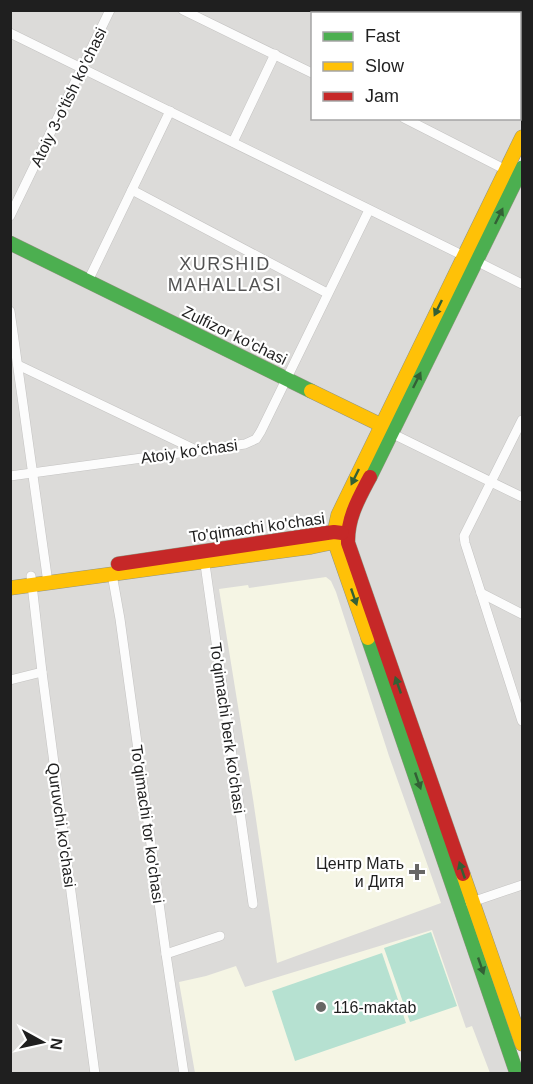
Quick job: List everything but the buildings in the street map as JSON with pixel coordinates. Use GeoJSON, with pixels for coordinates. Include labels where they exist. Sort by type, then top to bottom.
{"type":"FeatureCollection","features":[{"type":"Feature","properties":{"kind":"main road"},"geometry":{"type":"LineString","coordinates":[[522,137],[470,258],[386,429],[350,520],[339,536],[467,904],[522,1044]]}},
{"type":"Feature","properties":{"kind":"main road"},"geometry":{"type":"LineString","coordinates":[[470,258],[522,170]]}},
{"type":"Feature","properties":{"kind":"main road","name":"Zulfizor ko'chasi"},"geometry":{"type":"LineString","coordinates":[[10,243],[386,429]]}},
{"type":"Feature","properties":{"kind":"main road","name":"To'qimachi ko'chasi"},"geometry":{"type":"LineString","coordinates":[[10,579],[32,580],[204,556],[301,548],[339,536]]}},
{"type":"Feature","properties":{"kind":"main road","name":"To'qimachi ko'chasi"},"geometry":{"type":"LineString","coordinates":[[48,578],[112,574],[204,556]]}},
{"type":"Feature","properties":{"kind":"main road","name":"To'qimachi ko'chasi"},"geometry":{"type":"LineString","coordinates":[[10,588],[32,580]]}},
{"type":"Feature","properties":{"kind":"main road"},"geometry":{"type":"LineString","coordinates":[[467,904],[518,1074]]}},
{"type":"Feature","properties":{"kind":"street","name":"Atoiy 3-o'tish ko'chasi"},"geometry":{"type":"LineString","coordinates":[[10,216],[110,10]]}},
{"type":"Feature","properties":{"kind":"street"},"geometry":{"type":"LineString","coordinates":[[183,10],[311,72]]}},
{"type":"Feature","properties":{"kind":"street"},"geometry":{"type":"LineString","coordinates":[[10,33],[522,284]]}},
{"type":"Feature","properties":{"kind":"street"},"geometry":{"type":"LineString","coordinates":[[233,142],[275,54]]}},
{"type":"Feature","properties":{"kind":"street"},"geometry":{"type":"LineString","coordinates":[[88,281],[170,111]]}},
{"type":"Feature","properties":{"kind":"street"},"geometry":{"type":"LineString","coordinates":[[408,120],[506,170]]}},
{"type":"Feature","properties":{"kind":"street"},"geometry":{"type":"LineString","coordinates":[[132,190],[327,293]]}},
{"type":"Feature","properties":{"kind":"street","name":"Atoiy koʻchasi"},"geometry":{"type":"LineString","coordinates":[[10,476],[245,444],[256,439],[369,210]]}},
{"type":"Feature","properties":{"kind":"street"},"geometry":{"type":"LineString","coordinates":[[10,311],[48,578]]}},
{"type":"Feature","properties":{"kind":"street"},"geometry":{"type":"LineString","coordinates":[[18,365],[198,451]]}},
{"type":"Feature","properties":{"kind":"street"},"geometry":{"type":"LineString","coordinates":[[522,420],[464,536],[522,721]]}},
{"type":"Feature","properties":{"kind":"street","name":"Zulfizor ko'chasi"},"geometry":{"type":"LineString","coordinates":[[386,429],[522,496]]}},
{"type":"Feature","properties":{"kind":"street","name":"To'qimachi berk ko'chasi"},"geometry":{"type":"LineString","coordinates":[[204,556],[253,904]]}},
{"type":"Feature","properties":{"kind":"street","name":"To'qimachi tor ko'chasi"},"geometry":{"type":"LineString","coordinates":[[112,574],[184,1074]]}},
{"type":"Feature","properties":{"kind":"street","name":"Quruvchi ko'chasi"},"geometry":{"type":"LineString","coordinates":[[32,580],[95,1074]]}},
{"type":"Feature","properties":{"kind":"street"},"geometry":{"type":"LineString","coordinates":[[481,593],[522,614]]}},
{"type":"Feature","properties":{"kind":"street"},"geometry":{"type":"LineString","coordinates":[[10,680],[42,672]]}},
{"type":"Feature","properties":{"kind":"street"},"geometry":{"type":"LineString","coordinates":[[467,904],[522,885]]}},
{"type":"Feature","properties":{"kind":"street"},"geometry":{"type":"LineString","coordinates":[[165,954],[220,936]]}},
{"type":"Feature","properties":{"kind":"shaded area"},"geometry":{"type":"Polygon","coordinates":[[[435,10],[439,12],[311,12],[311,120],[521,120],[522,52],[522,137],[338,515],[517,1073],[11,1073],[10,11],[435,10]]]}},
{"type":"Feature","properties":{"kind":"shaded area"},"geometry":{"type":"Polygon","coordinates":[[[522,168],[522,1044],[348,530],[522,168]]]}},
{"type":"Feature","properties":{"kind":"shaded area"},"geometry":{"type":"Polygon","coordinates":[[[326,577],[331,581],[336,592],[389,756],[441,903],[277,963],[219,589],[248,585],[249,588],[326,577]]]}},
{"type":"Feature","properties":{"kind":"shaded area","name":"116-maktab"},"geometry":{"type":"Polygon","coordinates":[[[432,930],[466,1028],[472,1026],[490,1073],[195,1073],[179,982],[236,966],[245,987],[432,930]]]}},
{"type":"Feature","properties":{"kind":"green space"},"geometry":{"type":"Polygon","coordinates":[[[431,932],[457,1006],[410,1022],[384,948],[431,932]]]}},
{"type":"Feature","properties":{"kind":"green space"},"geometry":{"type":"Polygon","coordinates":[[[382,953],[406,1023],[295,1061],[272,991],[382,953]]]}},
{"type":"Feature","properties":{"kind":"traffic: fast"},"geometry":{"type":"LineString","coordinates":[[370,477],[522,168]]}},
{"type":"Feature","properties":{"kind":"traffic: fast"},"geometry":{"type":"LineString","coordinates":[[10,243],[311,391]]}},
{"type":"Feature","properties":{"kind":"traffic: fast"},"geometry":{"type":"LineString","coordinates":[[368,638],[517,1074]]}},
{"type":"Feature","properties":{"kind":"traffic: slow"},"geometry":{"type":"LineString","coordinates":[[368,638],[335,543],[338,515],[522,137]]}},
{"type":"Feature","properties":{"kind":"traffic: slow"},"geometry":{"type":"LineString","coordinates":[[311,391],[381,425]]}},
{"type":"Feature","properties":{"kind":"traffic: slow"},"geometry":{"type":"LineString","coordinates":[[10,588],[311,547],[335,542],[343,537]]}},
{"type":"Feature","properties":{"kind":"traffic: slow"},"geometry":{"type":"LineString","coordinates":[[463,874],[522,1044]]}},
{"type":"Feature","properties":{"kind":"traffic: jam"},"geometry":{"type":"LineString","coordinates":[[370,477],[349,525],[348,543],[463,874]]}},
{"type":"Feature","properties":{"kind":"traffic: jam"},"geometry":{"type":"LineString","coordinates":[[118,564],[334,532],[342,533]]}},
{"type":"Feature","properties":{"kind":"place","name":"Центр Мать и Дитя"},"geometry":{"type":"Point","coordinates":[417,872]}},
{"type":"Feature","properties":{"kind":"place","name":"116-maktab"},"geometry":{"type":"Point","coordinates":[321,1007]}},
{"type":"Feature","properties":{"kind":"district","name":"XURSHID MAHALLASI"},"geometry":{"type":"Point","coordinates":[225,274]}}]}
